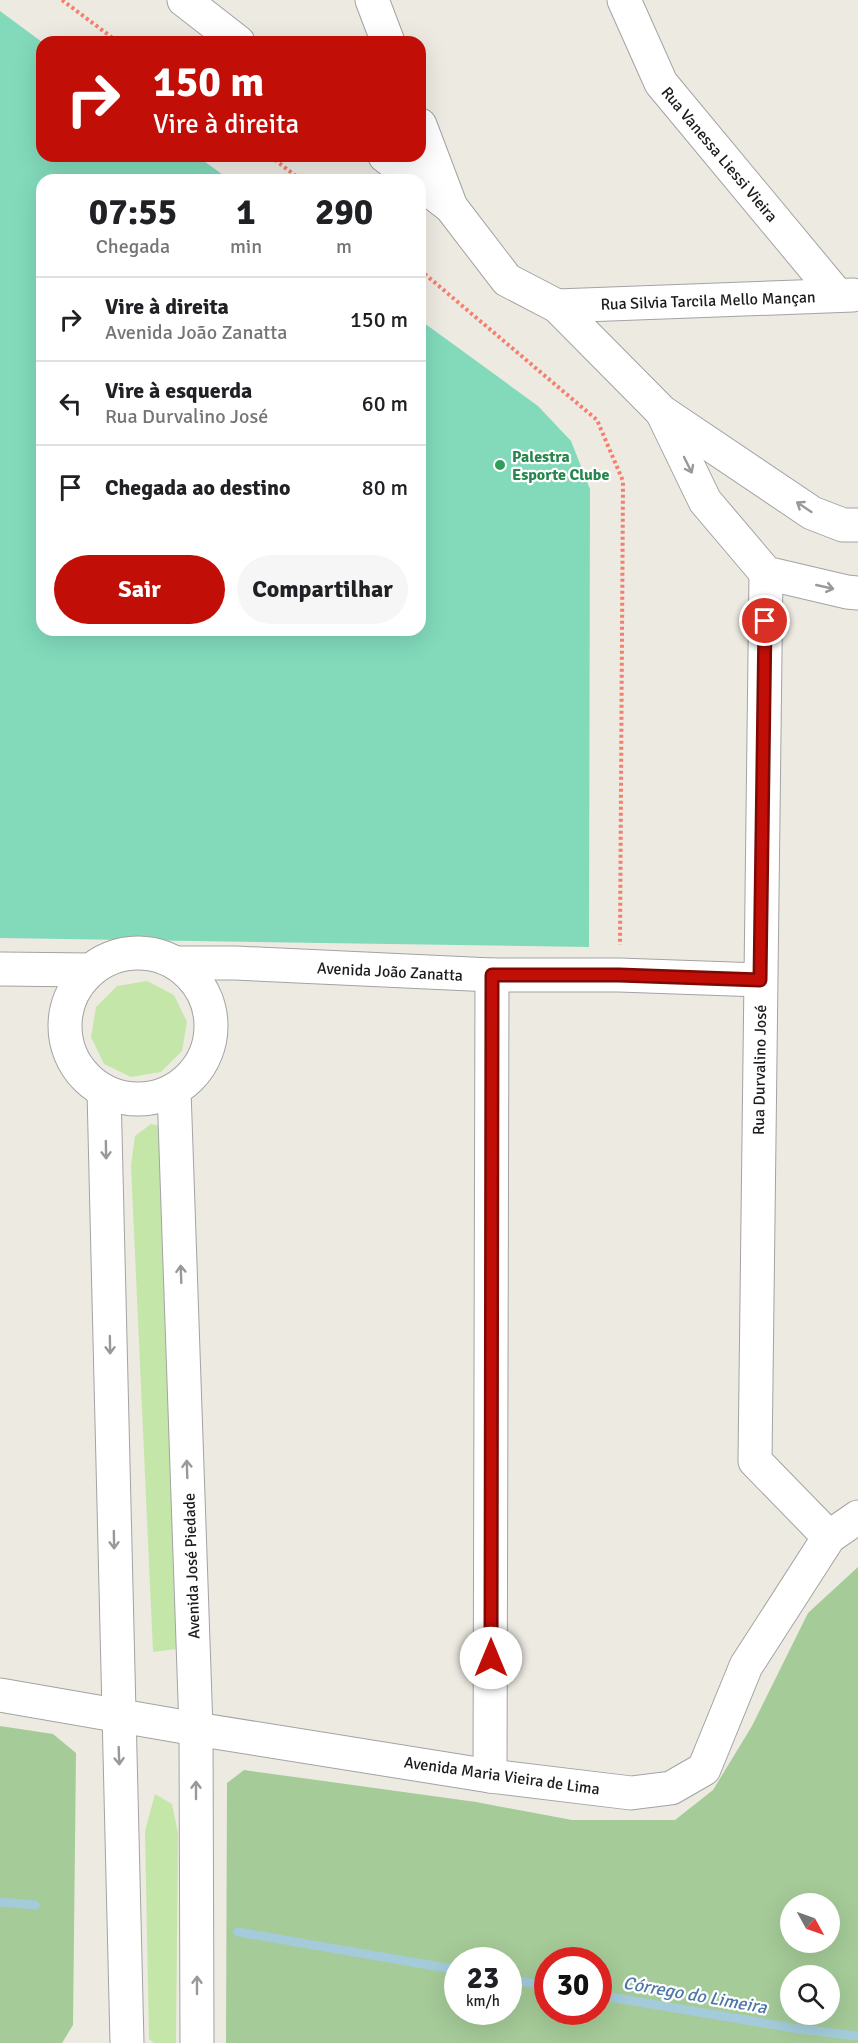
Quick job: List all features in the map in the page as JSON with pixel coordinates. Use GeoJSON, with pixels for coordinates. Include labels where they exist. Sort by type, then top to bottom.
{"type":"FeatureCollection","features":[{"type":"Feature","properties":{"kind":"street"},"geometry":{"type":"LineString","coordinates":[[184,0],[230,36]]}},
{"type":"Feature","properties":{"kind":"street"},"geometry":{"type":"LineString","coordinates":[[372,0],[386,36]]}},
{"type":"Feature","properties":{"kind":"street","name":"Rua Vanessa Liessi Vieira"},"geometry":{"type":"LineString","coordinates":[[624,0],[661,83],[848,295]]}},
{"type":"Feature","properties":{"kind":"street"},"geometry":{"type":"LineString","coordinates":[[426,141],[451,207]]}},
{"type":"Feature","properties":{"kind":"street"},"geometry":{"type":"LineString","coordinates":[[394,162],[409,174]]}},
{"type":"Feature","properties":{"kind":"street"},"geometry":{"type":"LineString","coordinates":[[426,187],[451,207],[507,280],[557,306],[662,412],[812,513],[843,525],[858,525]]}},
{"type":"Feature","properties":{"kind":"street","name":"Rua Silvia Tarcila Mello Mançan"},"geometry":{"type":"LineString","coordinates":[[557,306],[848,295]]}},
{"type":"Feature","properties":{"kind":"street"},"geometry":{"type":"LineString","coordinates":[[662,412],[705,501],[766,573],[847,592],[858,592]]}},
{"type":"Feature","properties":{"kind":"street","name":"Rua Durvalino José"},"geometry":{"type":"LineString","coordinates":[[766,573],[755,1461],[829,1537]]}},
{"type":"Feature","properties":{"kind":"street"},"geometry":{"type":"LineString","coordinates":[[133,952],[155,954],[176,963],[192,976],[204,993],[211,1014],[211,1036],[204,1058],[192,1076],[174,1090],[151,1098],[127,1098],[104,1091],[85,1077],[72,1057],[65,1034],[67,1010],[75,988],[91,970],[111,958],[133,952]]}},
{"type":"Feature","properties":{"kind":"street","name":"Avenida João Zanatta"},"geometry":{"type":"LineString","coordinates":[[176,963],[235,963],[492,975],[619,975],[760,980]]}},
{"type":"Feature","properties":{"kind":"street"},"geometry":{"type":"LineString","coordinates":[[204,993],[235,963]]}},
{"type":"Feature","properties":{"kind":"street"},"geometry":{"type":"LineString","coordinates":[[0,969],[91,970]]}},
{"type":"Feature","properties":{"kind":"street"},"geometry":{"type":"LineString","coordinates":[[46,969],[67,1010]]}},
{"type":"Feature","properties":{"kind":"street"},"geometry":{"type":"LineString","coordinates":[[490,1776],[492,975]]}},
{"type":"Feature","properties":{"kind":"street","name":"Avenida José Piedade"},"geometry":{"type":"LineString","coordinates":[[174,1090],[196,1729],[196,2043]]}},
{"type":"Feature","properties":{"kind":"street"},"geometry":{"type":"LineString","coordinates":[[104,1091],[127,2043]]}},
{"type":"Feature","properties":{"kind":"street","name":"Avenida Maria Vieira de Lima"},"geometry":{"type":"LineString","coordinates":[[0,1695],[490,1776],[631,1793],[671,1788],[704,1769],[746,1666],[829,1537],[858,1517]]}},
{"type":"Feature","properties":{"kind":"path"},"geometry":{"type":"LineString","coordinates":[[62,0],[110,36]]}},
{"type":"Feature","properties":{"kind":"path"},"geometry":{"type":"LineString","coordinates":[[278,162],[293,174]]}},
{"type":"Feature","properties":{"kind":"path"},"geometry":{"type":"LineString","coordinates":[[426,275],[597,420],[623,481],[619,975]]}},
{"type":"Feature","properties":{"kind":"green space","name":"Palestra Esporte Clube"},"geometry":{"type":"Polygon","coordinates":[[[0,11],[36,38],[36,162],[205,162],[222,174],[36,174],[36,636],[426,636],[426,324],[538,406],[571,441],[590,489],[589,947],[0,938],[0,11]]]}},
{"type":"Feature","properties":{"kind":"green space"},"geometry":{"type":"Polygon","coordinates":[[[147,981],[174,995],[187,1022],[182,1051],[161,1072],[131,1077],[104,1064],[91,1037],[96,1007],[117,986],[147,981]]]}},
{"type":"Feature","properties":{"kind":"green space"},"geometry":{"type":"Polygon","coordinates":[[[151,1124],[164,1127],[177,1649],[153,1652],[131,1166],[135,1136],[151,1124]]]}},
{"type":"Feature","properties":{"kind":"green space"},"geometry":{"type":"Polygon","coordinates":[[[858,1567],[858,2043],[226,2043],[227,1783],[244,1770],[476,1802],[572,1820],[675,1820],[713,1790],[752,1726],[808,1613],[858,1567]]]}},
{"type":"Feature","properties":{"kind":"green space"},"geometry":{"type":"Polygon","coordinates":[[[0,1726],[53,1734],[76,1753],[73,2025],[62,2043],[0,2043],[0,1726]]]}},
{"type":"Feature","properties":{"kind":"green space"},"geometry":{"type":"Polygon","coordinates":[[[155,1794],[172,1804],[178,1833],[176,2043],[154,2043],[149,2039],[145,1831],[155,1794]]]}},
{"type":"Feature","properties":{"kind":"waterway","name":"Córrego do Limeira"},"geometry":{"type":"LineString","coordinates":[[0,1902],[35,1905]]}},
{"type":"Feature","properties":{"kind":"waterway","name":"Córrego do Limeira"},"geometry":{"type":"LineString","coordinates":[[238,1932],[444,1968]]}},
{"type":"Feature","properties":{"kind":"waterway","name":"Córrego do Limeira"},"geometry":{"type":"LineString","coordinates":[[522,1981],[534,1984]]}},
{"type":"Feature","properties":{"kind":"waterway","name":"Córrego do Limeira"},"geometry":{"type":"LineString","coordinates":[[612,1997],[799,2029],[858,2036]]}},
{"type":"Feature","properties":{"kind":"place","name":"Palestra Esporte Clube"},"geometry":{"type":"Point","coordinates":[500,465]}},
{"type":"Feature","properties":{"kind":"route"},"geometry":{"type":"LineString","coordinates":[[491,1658],[492,975],[619,975],[760,980],[765,621]]}}]}
